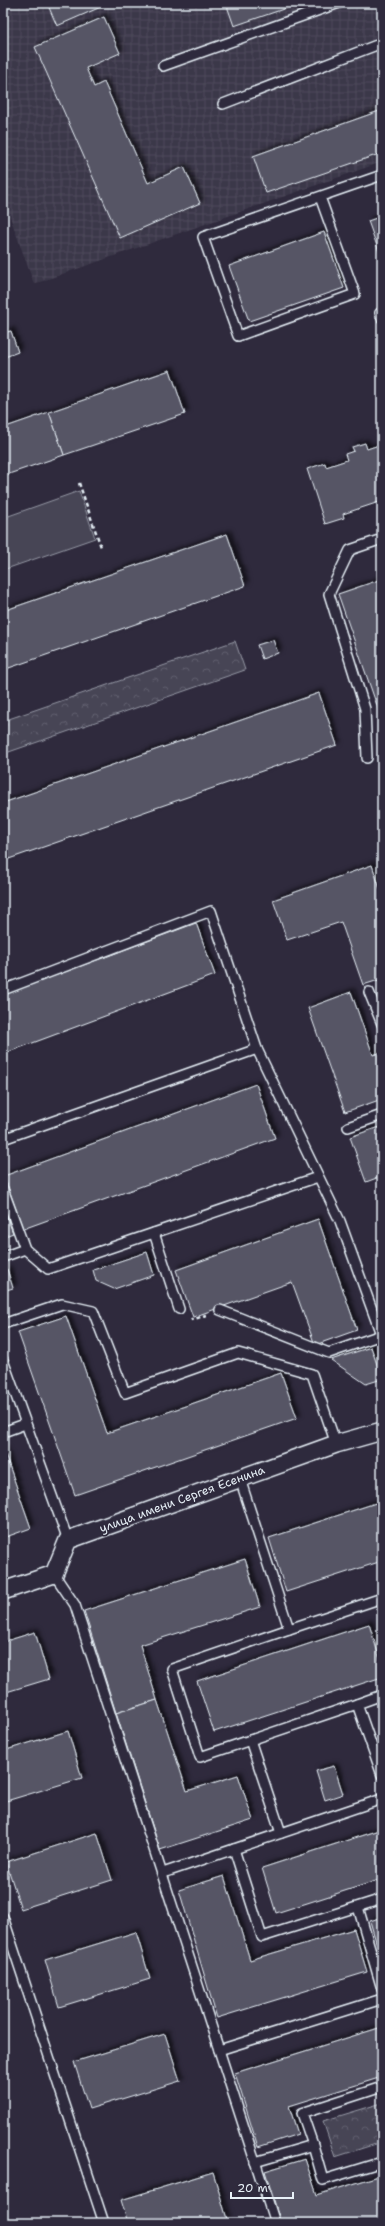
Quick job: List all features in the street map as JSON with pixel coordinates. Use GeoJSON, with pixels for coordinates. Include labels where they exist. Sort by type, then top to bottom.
{"type":"FeatureCollection","features":[{"type":"Feature","properties":{"kind":"street","name":"улица имени Сергея Есенина"},"geometry":{"type":"LineString","coordinates":[[68,1540],[336,1444],[382,1431]]}},
{"type":"Feature","properties":{"kind":"street"},"geometry":{"type":"LineString","coordinates":[[3,1591],[54,1574],[68,1540]]}},
{"type":"Feature","properties":{"kind":"lane"},"geometry":{"type":"LineString","coordinates":[[163,66],[339,3]]}},
{"type":"Feature","properties":{"kind":"lane"},"geometry":{"type":"LineString","coordinates":[[223,104],[382,43]]}},
{"type":"Feature","properties":{"kind":"lane"},"geometry":{"type":"LineString","coordinates":[[320,197],[355,294],[238,336],[203,237],[382,175]]}},
{"type":"Feature","properties":{"kind":"lane"},"geometry":{"type":"LineString","coordinates":[[382,312],[380,313],[382,318]]}},
{"type":"Feature","properties":{"kind":"lane"},"geometry":{"type":"LineString","coordinates":[[367,758],[365,709],[329,594],[350,550],[382,539]]}},
{"type":"Feature","properties":{"kind":"lane"},"geometry":{"type":"LineString","coordinates":[[3,990],[211,911],[257,1049],[340,1221],[382,1336],[329,1353],[220,1310]]}},
{"type":"Feature","properties":{"kind":"lane"},"geometry":{"type":"LineString","coordinates":[[369,992],[382,1024]]}},
{"type":"Feature","properties":{"kind":"lane"},"geometry":{"type":"LineString","coordinates":[[3,1140],[257,1049]]}},
{"type":"Feature","properties":{"kind":"lane"},"geometry":{"type":"LineString","coordinates":[[348,1127],[382,1115]]}},
{"type":"Feature","properties":{"kind":"lane"},"geometry":{"type":"LineString","coordinates":[[3,1189],[25,1249],[48,1269],[318,1177]]}},
{"type":"Feature","properties":{"kind":"lane"},"geometry":{"type":"LineString","coordinates":[[154,1233],[179,1309]]}},
{"type":"Feature","properties":{"kind":"lane"},"geometry":{"type":"LineString","coordinates":[[3,1257],[25,1249]]}},
{"type":"Feature","properties":{"kind":"lane"},"geometry":{"type":"LineString","coordinates":[[3,1324],[62,1304],[93,1311],[125,1393],[238,1353],[312,1374],[336,1444]]}},
{"type":"Feature","properties":{"kind":"lane"},"geometry":{"type":"LineString","coordinates":[[3,1360],[68,1540]]}},
{"type":"Feature","properties":{"kind":"lane"},"geometry":{"type":"LineString","coordinates":[[3,1432],[25,1424]]}},
{"type":"Feature","properties":{"kind":"lane"},"geometry":{"type":"LineString","coordinates":[[240,1479],[289,1629]]}},
{"type":"Feature","properties":{"kind":"lane"},"geometry":{"type":"LineString","coordinates":[[54,1574],[75,1605],[163,1873],[275,2223]]}},
{"type":"Feature","properties":{"kind":"lane"},"geometry":{"type":"LineString","coordinates":[[382,1598],[172,1669],[200,1757],[382,1695]]}},
{"type":"Feature","properties":{"kind":"lane"},"geometry":{"type":"LineString","coordinates":[[357,1704],[382,1775]]}},
{"type":"Feature","properties":{"kind":"lane"},"geometry":{"type":"LineString","coordinates":[[250,1740],[281,1833]]}},
{"type":"Feature","properties":{"kind":"lane"},"geometry":{"type":"LineString","coordinates":[[163,1873],[382,1799]]}},
{"type":"Feature","properties":{"kind":"lane"},"geometry":{"type":"LineString","coordinates":[[234,1849],[262,1937],[382,1899]]}},
{"type":"Feature","properties":{"kind":"lane"},"geometry":{"type":"LineString","coordinates":[[358,1907],[382,1988]]}},
{"type":"Feature","properties":{"kind":"lane"},"geometry":{"type":"LineString","coordinates":[[3,1917],[104,2223]]}},
{"type":"Feature","properties":{"kind":"lane"},"geometry":{"type":"LineString","coordinates":[[220,2050],[382,1999]]}},
{"type":"Feature","properties":{"kind":"lane"},"geometry":{"type":"LineString","coordinates":[[382,2087],[302,2113],[323,2180],[382,2162]]}},
{"type":"Feature","properties":{"kind":"lane"},"geometry":{"type":"LineString","coordinates":[[256,2162],[313,2145]]}},
{"type":"Feature","properties":{"kind":"path"},"geometry":{"type":"LineString","coordinates":[[79,482],[101,547]]}},
{"type":"Feature","properties":{"kind":"path"},"geometry":{"type":"LineString","coordinates":[[179,1309],[192,1320],[220,1310]]}},
{"type":"Feature","properties":{"kind":"shaded area"},"geometry":{"type":"Polygon","coordinates":[[[3,3],[382,3],[382,162],[34,284],[3,197],[3,3]]]}},
{"type":"Feature","properties":{"kind":"green space"},"geometry":{"type":"Polygon","coordinates":[[[79,491],[95,538],[3,570],[3,518],[79,491]]]}},
{"type":"Feature","properties":{"kind":"green space"},"geometry":{"type":"Polygon","coordinates":[[[235,641],[245,670],[3,754],[3,721],[235,641]]]}},
{"type":"Feature","properties":{"kind":"green space"},"geometry":{"type":"Polygon","coordinates":[[[382,2103],[382,2142],[335,2157],[323,2121],[382,2103]]]}},
{"type":"Feature","properties":{"kind":"building"},"geometry":{"type":"Polygon","coordinates":[[[47,3],[102,3],[103,6],[57,26],[47,3]]]}},
{"type":"Feature","properties":{"kind":"building"},"geometry":{"type":"Polygon","coordinates":[[[226,3],[301,3],[234,26],[226,3]]]}},
{"type":"Feature","properties":{"kind":"building"},"geometry":{"type":"Polygon","coordinates":[[[104,17],[120,53],[86,68],[94,87],[104,82],[148,183],[184,167],[200,203],[120,238],[35,47],[104,17]]]}},
{"type":"Feature","properties":{"kind":"building"},"geometry":{"type":"Polygon","coordinates":[[[382,110],[382,153],[266,193],[253,156],[382,110]]]}},
{"type":"Feature","properties":{"kind":"building"},"geometry":{"type":"Polygon","coordinates":[[[382,216],[382,260],[368,221],[382,216]]]}},
{"type":"Feature","properties":{"kind":"building"},"geometry":{"type":"Polygon","coordinates":[[[324,232],[344,288],[249,321],[229,266],[324,232]]]}},
{"type":"Feature","properties":{"kind":"building"},"geometry":{"type":"Polygon","coordinates":[[[11,331],[18,352],[5,357],[3,333],[11,331]]]}},
{"type":"Feature","properties":{"kind":"building"},"geometry":{"type":"Polygon","coordinates":[[[170,370],[185,414],[64,455],[49,412],[170,370]]]}},
{"type":"Feature","properties":{"kind":"building"},"geometry":{"type":"Polygon","coordinates":[[[49,412],[64,455],[3,476],[3,428],[49,412]]]}},
{"type":"Feature","properties":{"kind":"building"},"geometry":{"type":"Polygon","coordinates":[[[365,443],[367,449],[379,445],[380,449],[382,448],[382,501],[343,514],[344,518],[325,524],[307,469],[325,463],[326,467],[347,460],[345,454],[354,451],[352,447],[365,443]]]}},
{"type":"Feature","properties":{"kind":"building"},"geometry":{"type":"Polygon","coordinates":[[[227,534],[245,586],[3,670],[3,611],[227,534]]]}},
{"type":"Feature","properties":{"kind":"building"},"geometry":{"type":"Polygon","coordinates":[[[382,579],[382,717],[381,717],[338,594],[382,579]]]}},
{"type":"Feature","properties":{"kind":"building"},"geometry":{"type":"Polygon","coordinates":[[[273,640],[278,653],[262,659],[257,645],[273,640]]]}},
{"type":"Feature","properties":{"kind":"building"},"geometry":{"type":"Polygon","coordinates":[[[319,693],[337,745],[3,861],[3,803],[319,693]]]}},
{"type":"Feature","properties":{"kind":"building"},"geometry":{"type":"Polygon","coordinates":[[[372,865],[382,895],[382,979],[363,985],[341,922],[287,940],[273,900],[372,865]]]}},
{"type":"Feature","properties":{"kind":"building"},"geometry":{"type":"Polygon","coordinates":[[[196,923],[215,975],[3,1054],[3,995],[196,923]]]}},
{"type":"Feature","properties":{"kind":"building"},"geometry":{"type":"Polygon","coordinates":[[[351,992],[373,1055],[382,1052],[382,1099],[345,1112],[308,1008],[351,992]]]}},
{"type":"Feature","properties":{"kind":"building"},"geometry":{"type":"Polygon","coordinates":[[[256,1084],[275,1138],[23,1229],[4,1176],[256,1084]]]}},
{"type":"Feature","properties":{"kind":"building"},"geometry":{"type":"Polygon","coordinates":[[[382,1126],[382,1176],[366,1182],[350,1137],[382,1126]]]}},
{"type":"Feature","properties":{"kind":"building"},"geometry":{"type":"Polygon","coordinates":[[[3,1207],[13,1233],[3,1237],[3,1207]]]}},
{"type":"Feature","properties":{"kind":"building"},"geometry":{"type":"Polygon","coordinates":[[[318,1219],[357,1330],[315,1345],[292,1282],[193,1317],[176,1270],[318,1219]]]}},
{"type":"Feature","properties":{"kind":"building"},"geometry":{"type":"Polygon","coordinates":[[[147,1252],[154,1275],[114,1289],[96,1281],[93,1270],[147,1252]]]}},
{"type":"Feature","properties":{"kind":"building"},"geometry":{"type":"Polygon","coordinates":[[[7,1269],[13,1288],[3,1291],[3,1271],[7,1269]]]}},
{"type":"Feature","properties":{"kind":"building"},"geometry":{"type":"Polygon","coordinates":[[[66,1316],[107,1433],[281,1373],[297,1418],[75,1495],[18,1332],[66,1316]]]}},
{"type":"Feature","properties":{"kind":"building"},"geometry":{"type":"Polygon","coordinates":[[[371,1347],[382,1379],[366,1384],[331,1360],[371,1347]]]}},
{"type":"Feature","properties":{"kind":"building"},"geometry":{"type":"Polygon","coordinates":[[[3,1448],[31,1528],[3,1538],[3,1448]]]}},
{"type":"Feature","properties":{"kind":"building"},"geometry":{"type":"Polygon","coordinates":[[[382,1501],[382,1561],[286,1592],[269,1538],[382,1501]]]}},
{"type":"Feature","properties":{"kind":"building"},"geometry":{"type":"Polygon","coordinates":[[[245,1559],[260,1607],[140,1645],[157,1700],[116,1713],[84,1611],[245,1559]]]}},
{"type":"Feature","properties":{"kind":"building"},"geometry":{"type":"Polygon","coordinates":[[[369,1624],[382,1666],[382,1677],[214,1732],[197,1681],[369,1624]]]}},
{"type":"Feature","properties":{"kind":"building"},"geometry":{"type":"Polygon","coordinates":[[[35,1632],[49,1679],[3,1693],[3,1642],[35,1632]]]}},
{"type":"Feature","properties":{"kind":"building"},"geometry":{"type":"Polygon","coordinates":[[[157,1700],[187,1791],[238,1775],[253,1820],[160,1850],[116,1713],[157,1700]]]}},
{"type":"Feature","properties":{"kind":"building"},"geometry":{"type":"Polygon","coordinates":[[[68,1731],[82,1778],[3,1802],[3,1751],[68,1731]]]}},
{"type":"Feature","properties":{"kind":"building"},"geometry":{"type":"Polygon","coordinates":[[[334,1766],[343,1794],[325,1800],[316,1771],[334,1766]]]}},
{"type":"Feature","properties":{"kind":"building"},"geometry":{"type":"Polygon","coordinates":[[[382,1829],[382,1879],[276,1913],[262,1868],[382,1829]]]}},
{"type":"Feature","properties":{"kind":"building"},"geometry":{"type":"Polygon","coordinates":[[[97,1833],[112,1880],[21,1909],[6,1862],[97,1833]]]}},
{"type":"Feature","properties":{"kind":"building"},"geometry":{"type":"Polygon","coordinates":[[[224,1876],[250,1960],[354,1929],[367,1972],[217,2018],[179,1890],[224,1876]]]}},
{"type":"Feature","properties":{"kind":"building"},"geometry":{"type":"Polygon","coordinates":[[[382,1917],[382,1962],[370,1921],[382,1917]]]}},
{"type":"Feature","properties":{"kind":"building"},"geometry":{"type":"Polygon","coordinates":[[[136,1932],[150,1979],[59,2007],[45,1960],[136,1932]]]}},
{"type":"Feature","properties":{"kind":"building"},"geometry":{"type":"Polygon","coordinates":[[[382,2027],[382,2077],[289,2106],[298,2134],[258,2147],[235,2073],[382,2027]]]}},
{"type":"Feature","properties":{"kind":"building"},"geometry":{"type":"Polygon","coordinates":[[[165,2034],[180,2081],[89,2109],[74,2062],[165,2034]]]}},
{"type":"Feature","properties":{"kind":"building"},"geometry":{"type":"Polygon","coordinates":[[[305,2159],[317,2195],[382,2175],[382,2221],[375,2223],[281,2223],[265,2171],[305,2159]]]}},
{"type":"Feature","properties":{"kind":"building"},"geometry":{"type":"Polygon","coordinates":[[[213,2172],[227,2219],[214,2223],[128,2223],[121,2200],[213,2172]]]}}]}
